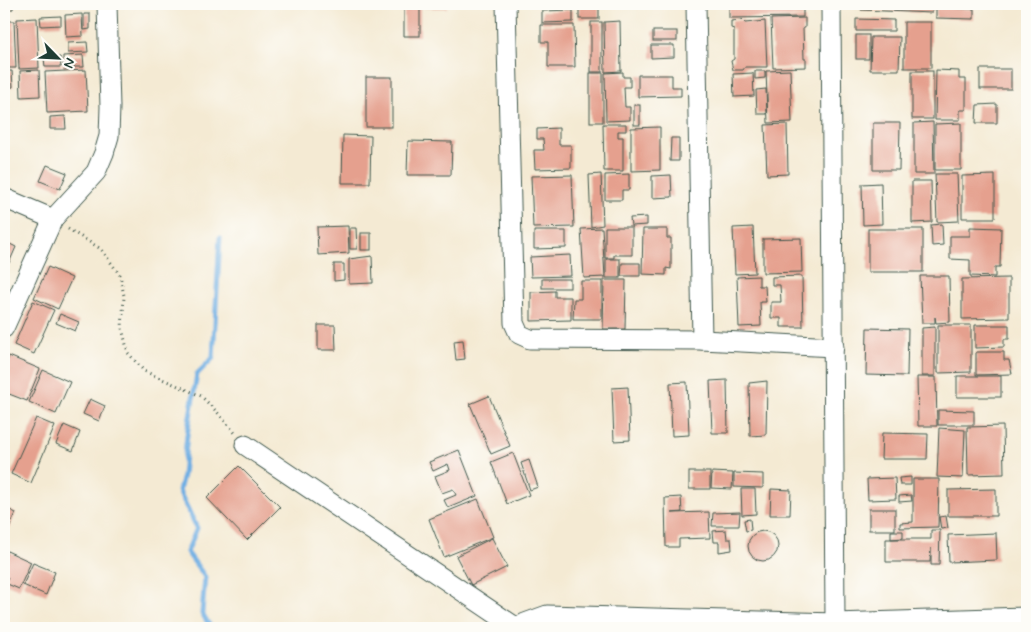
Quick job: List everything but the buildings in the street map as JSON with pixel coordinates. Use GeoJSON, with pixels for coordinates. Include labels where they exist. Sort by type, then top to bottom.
{"type":"FeatureCollection","features":[{"type":"Feature","properties":{"kind":"street"},"geometry":{"type":"LineString","coordinates":[[4,328],[53,219],[96,172],[104,152],[109,136],[110,107],[107,4]]}},
{"type":"Feature","properties":{"kind":"street"},"geometry":{"type":"LineString","coordinates":[[506,4],[514,323],[519,334],[530,339],[702,340],[834,347]]}},
{"type":"Feature","properties":{"kind":"street"},"geometry":{"type":"LineString","coordinates":[[696,4],[702,340]]}},
{"type":"Feature","properties":{"kind":"street"},"geometry":{"type":"LineString","coordinates":[[831,4],[836,623]]}},
{"type":"Feature","properties":{"kind":"street"},"geometry":{"type":"LineString","coordinates":[[4,198],[53,219]]}},
{"type":"Feature","properties":{"kind":"street"},"geometry":{"type":"LineString","coordinates":[[245,445],[518,628],[547,614],[836,623],[1027,617]]}},
{"type":"Feature","properties":{"kind":"path"},"geometry":{"type":"LineString","coordinates":[[53,219],[101,249],[120,275],[124,296],[122,328],[128,353],[144,370],[201,396],[245,445]]}},
{"type":"Feature","properties":{"kind":"waterway"},"geometry":{"type":"LineString","coordinates":[[211,628],[202,613],[205,577],[187,552],[197,528],[179,491],[183,475],[187,435],[197,374],[213,358],[220,238]]}}]}
